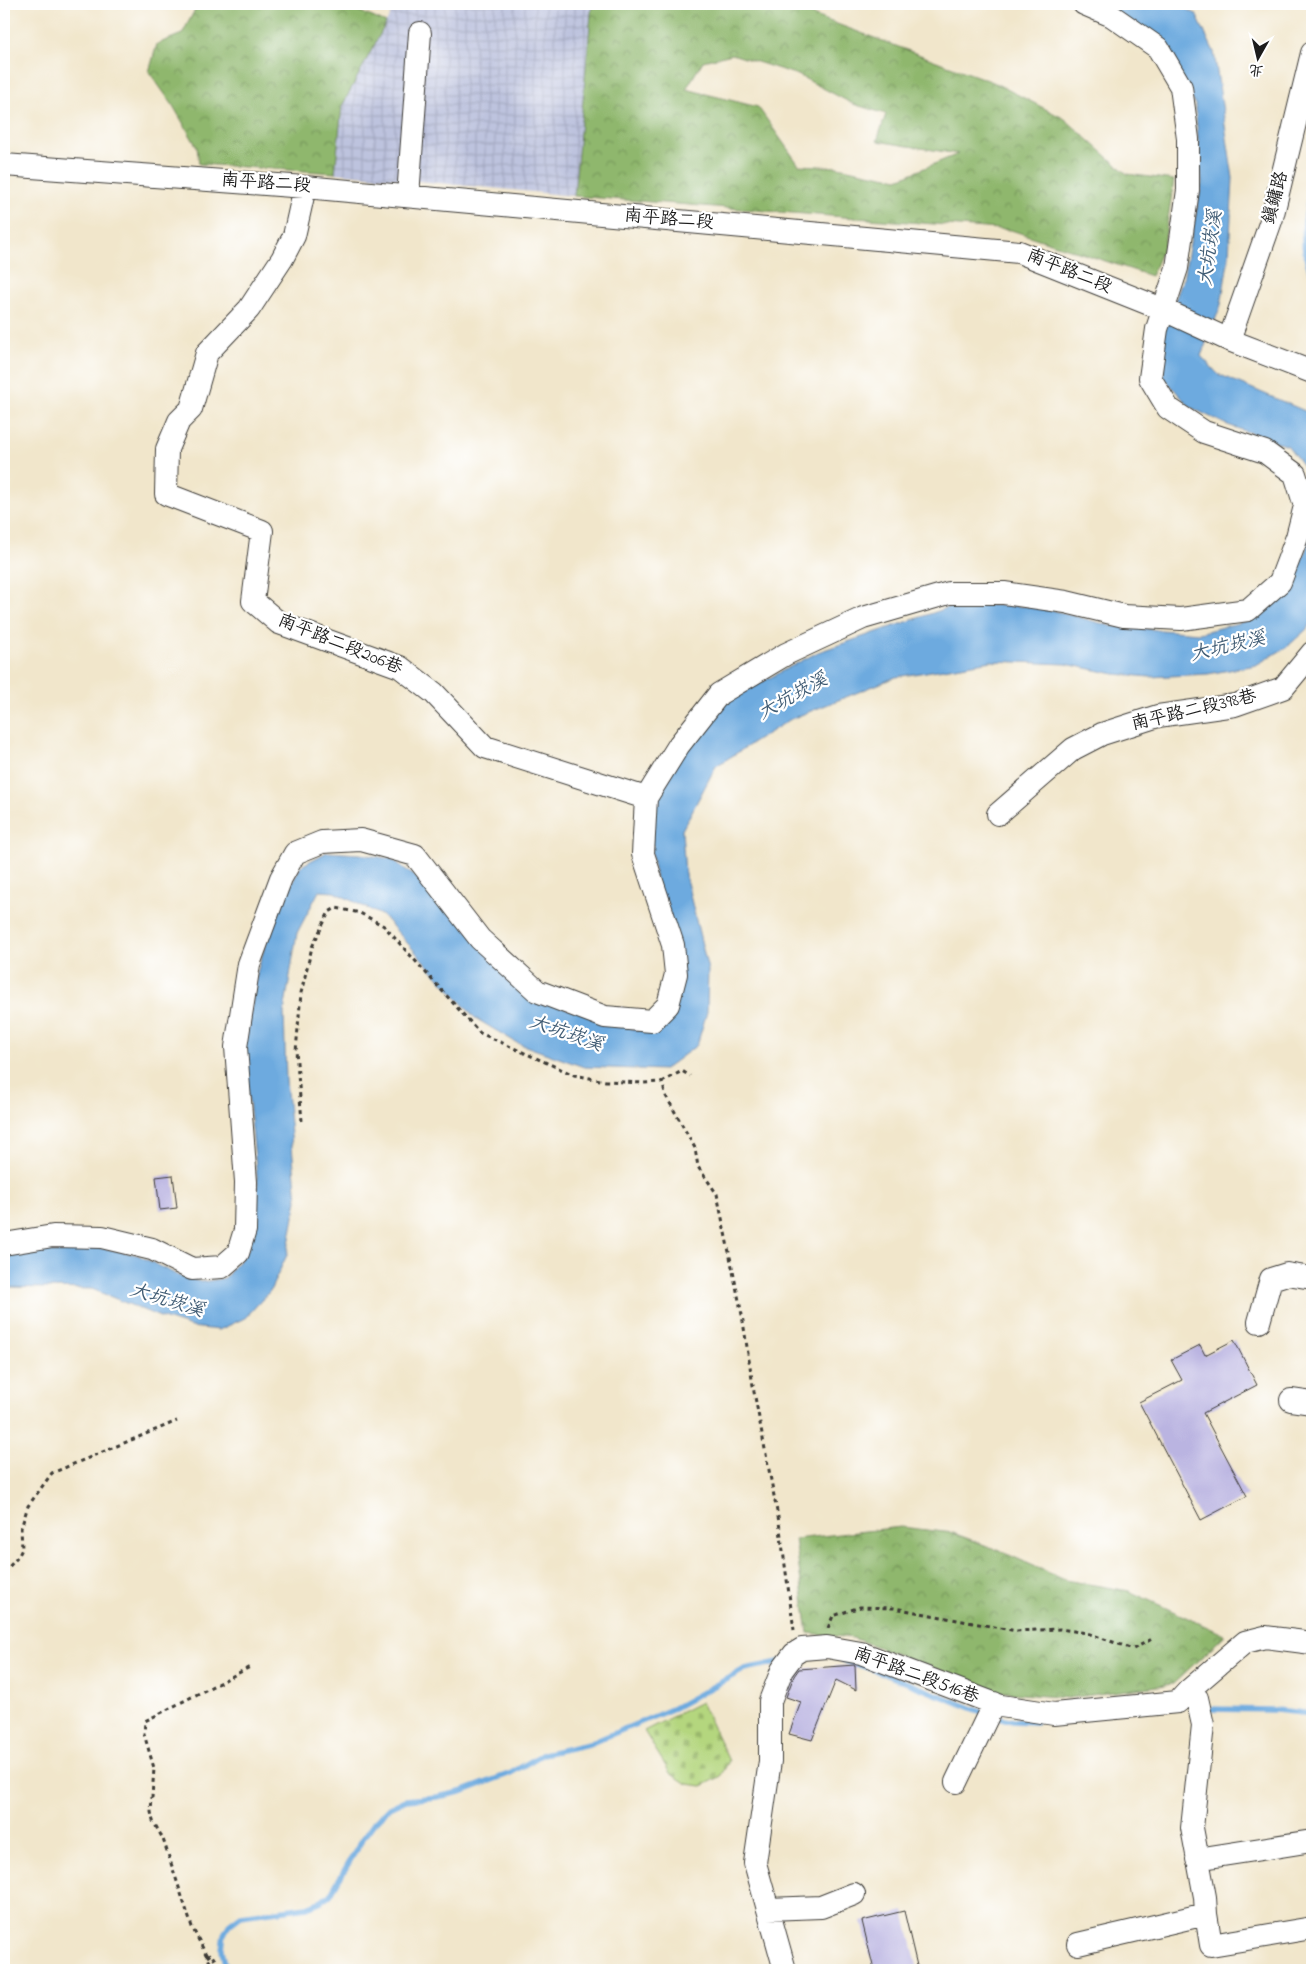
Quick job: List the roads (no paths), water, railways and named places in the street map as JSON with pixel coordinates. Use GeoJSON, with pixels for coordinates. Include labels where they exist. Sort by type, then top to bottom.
{"type":"FeatureCollection","features":[{"type":"Feature","properties":{"kind":"street"},"geometry":{"type":"LineString","coordinates":[[4,1244],[53,1236],[102,1237],[152,1249],[192,1269],[222,1267],[238,1253],[245,1230],[246,1182],[236,1047],[250,964],[281,878],[295,853],[322,842],[361,840],[415,855],[480,939],[537,991],[605,1017],[652,1021],[668,1005],[676,974],[673,944],[643,854],[646,798],[679,745],[719,694],[786,654],[863,618],[949,593],[1004,594],[1066,602],[1124,616],[1181,619],[1248,610],[1280,582],[1298,537],[1305,506],[1295,474],[1265,452],[1204,432],[1168,408],[1150,378],[1164,310],[1176,268],[1188,190],[1188,139],[1181,88],[1158,48],[1112,16],[1084,4]]}},
{"type":"Feature","properties":{"kind":"street"},"geometry":{"type":"LineString","coordinates":[[408,196],[420,33]]}},
{"type":"Feature","properties":{"kind":"street","name":"鎮鏞路"},"geometry":{"type":"LineString","coordinates":[[1222,336],[1272,218],[1312,53]]}},
{"type":"Feature","properties":{"kind":"street","name":"南平路二段"},"geometry":{"type":"LineString","coordinates":[[4,165],[305,187],[1018,252],[1312,372]]}},
{"type":"Feature","properties":{"kind":"street","name":"南平路二段206巷"},"geometry":{"type":"LineString","coordinates":[[305,187],[294,236],[282,259],[249,309],[207,353],[191,409],[178,421],[167,450],[166,494],[262,531],[253,601],[279,623],[400,666],[434,692],[485,747],[646,798]]}},
{"type":"Feature","properties":{"kind":"street","name":"南平路二段398巷"},"geometry":{"type":"LineString","coordinates":[[998,814],[1073,749],[1102,734],[1158,716],[1235,705],[1283,688],[1312,654]]}},
{"type":"Feature","properties":{"kind":"street"},"geometry":{"type":"LineString","coordinates":[[1259,1322],[1271,1279],[1286,1274],[1312,1278]]}},
{"type":"Feature","properties":{"kind":"street","name":"南平路二段516巷"},"geometry":{"type":"LineString","coordinates":[[768,1909],[755,1863],[770,1761],[770,1701],[800,1655],[861,1653],[993,1704],[1054,1714],[1178,1702],[1193,1694],[1245,1642],[1265,1637],[1312,1642]]}},
{"type":"Feature","properties":{"kind":"street"},"geometry":{"type":"LineString","coordinates":[[1193,1694],[1203,1725],[1192,1828],[1205,1897],[1211,1945],[1312,1928]]}},
{"type":"Feature","properties":{"kind":"street"},"geometry":{"type":"LineString","coordinates":[[956,1782],[993,1704]]}},
{"type":"Feature","properties":{"kind":"street"},"geometry":{"type":"LineString","coordinates":[[1197,1859],[1312,1841]]}},
{"type":"Feature","properties":{"kind":"street"},"geometry":{"type":"LineString","coordinates":[[784,1970],[768,1909],[821,1906],[854,1894]]}},
{"type":"Feature","properties":{"kind":"street"},"geometry":{"type":"LineString","coordinates":[[1078,1944],[1206,1914]]}},
{"type":"Feature","properties":{"kind":"water","name":"大坑崁溪"},"geometry":{"type":"Polygon","coordinates":[[[1102,4],[1177,4],[1196,14],[1214,52],[1233,178],[1229,256],[1221,305],[1201,356],[1218,374],[1312,414],[1312,492],[1309,474],[1288,446],[1225,424],[1190,407],[1164,378],[1161,339],[1183,279],[1202,183],[1195,105],[1164,41],[1102,4]]]}},
{"type":"Feature","properties":{"kind":"water","name":"大坑崁溪"},"geometry":{"type":"Polygon","coordinates":[[[1312,513],[1312,622],[1287,647],[1256,665],[1208,674],[1150,677],[1115,674],[1066,664],[991,661],[896,677],[791,719],[716,766],[682,830],[685,874],[708,970],[707,1012],[697,1045],[664,1070],[584,1067],[517,1043],[475,1018],[383,916],[334,892],[319,891],[297,933],[284,1012],[286,1080],[297,1200],[287,1255],[270,1291],[245,1318],[219,1330],[191,1327],[160,1317],[92,1289],[4,1287],[4,1255],[60,1245],[108,1249],[138,1255],[181,1277],[202,1282],[225,1278],[248,1249],[258,1186],[244,1054],[257,973],[273,918],[301,866],[327,852],[360,854],[392,859],[426,885],[530,997],[637,1030],[678,999],[651,853],[652,812],[683,750],[726,701],[818,652],[959,604],[1041,607],[1111,626],[1199,633],[1250,620],[1293,580],[1307,547],[1312,513]]]}},
{"type":"Feature","properties":{"kind":"waterway"},"geometry":{"type":"LineString","coordinates":[[1312,181],[1304,228],[1305,251],[1312,273]]}},
{"type":"Feature","properties":{"kind":"waterway"},"geometry":{"type":"LineString","coordinates":[[843,1660],[877,1671],[984,1713]]}},
{"type":"Feature","properties":{"kind":"waterway"},"geometry":{"type":"LineString","coordinates":[[226,1970],[222,1949],[224,1934],[229,1925],[241,1916],[307,1907],[322,1901],[330,1895],[374,1823],[389,1808],[406,1800],[461,1792],[511,1773],[543,1754],[589,1744],[674,1708],[745,1669],[779,1662]]}},
{"type":"Feature","properties":{"kind":"waterway"},"geometry":{"type":"LineString","coordinates":[[1205,1709],[1276,1710],[1312,1714]]}},
{"type":"Feature","properties":{"kind":"waterway"},"geometry":{"type":"LineString","coordinates":[[993,1716],[1013,1721],[1036,1722]]}},
{"type":"Feature","properties":{"kind":"waterway"},"geometry":{"type":"LineString","coordinates":[[126,1970],[144,1966],[177,1970]]}}]}
